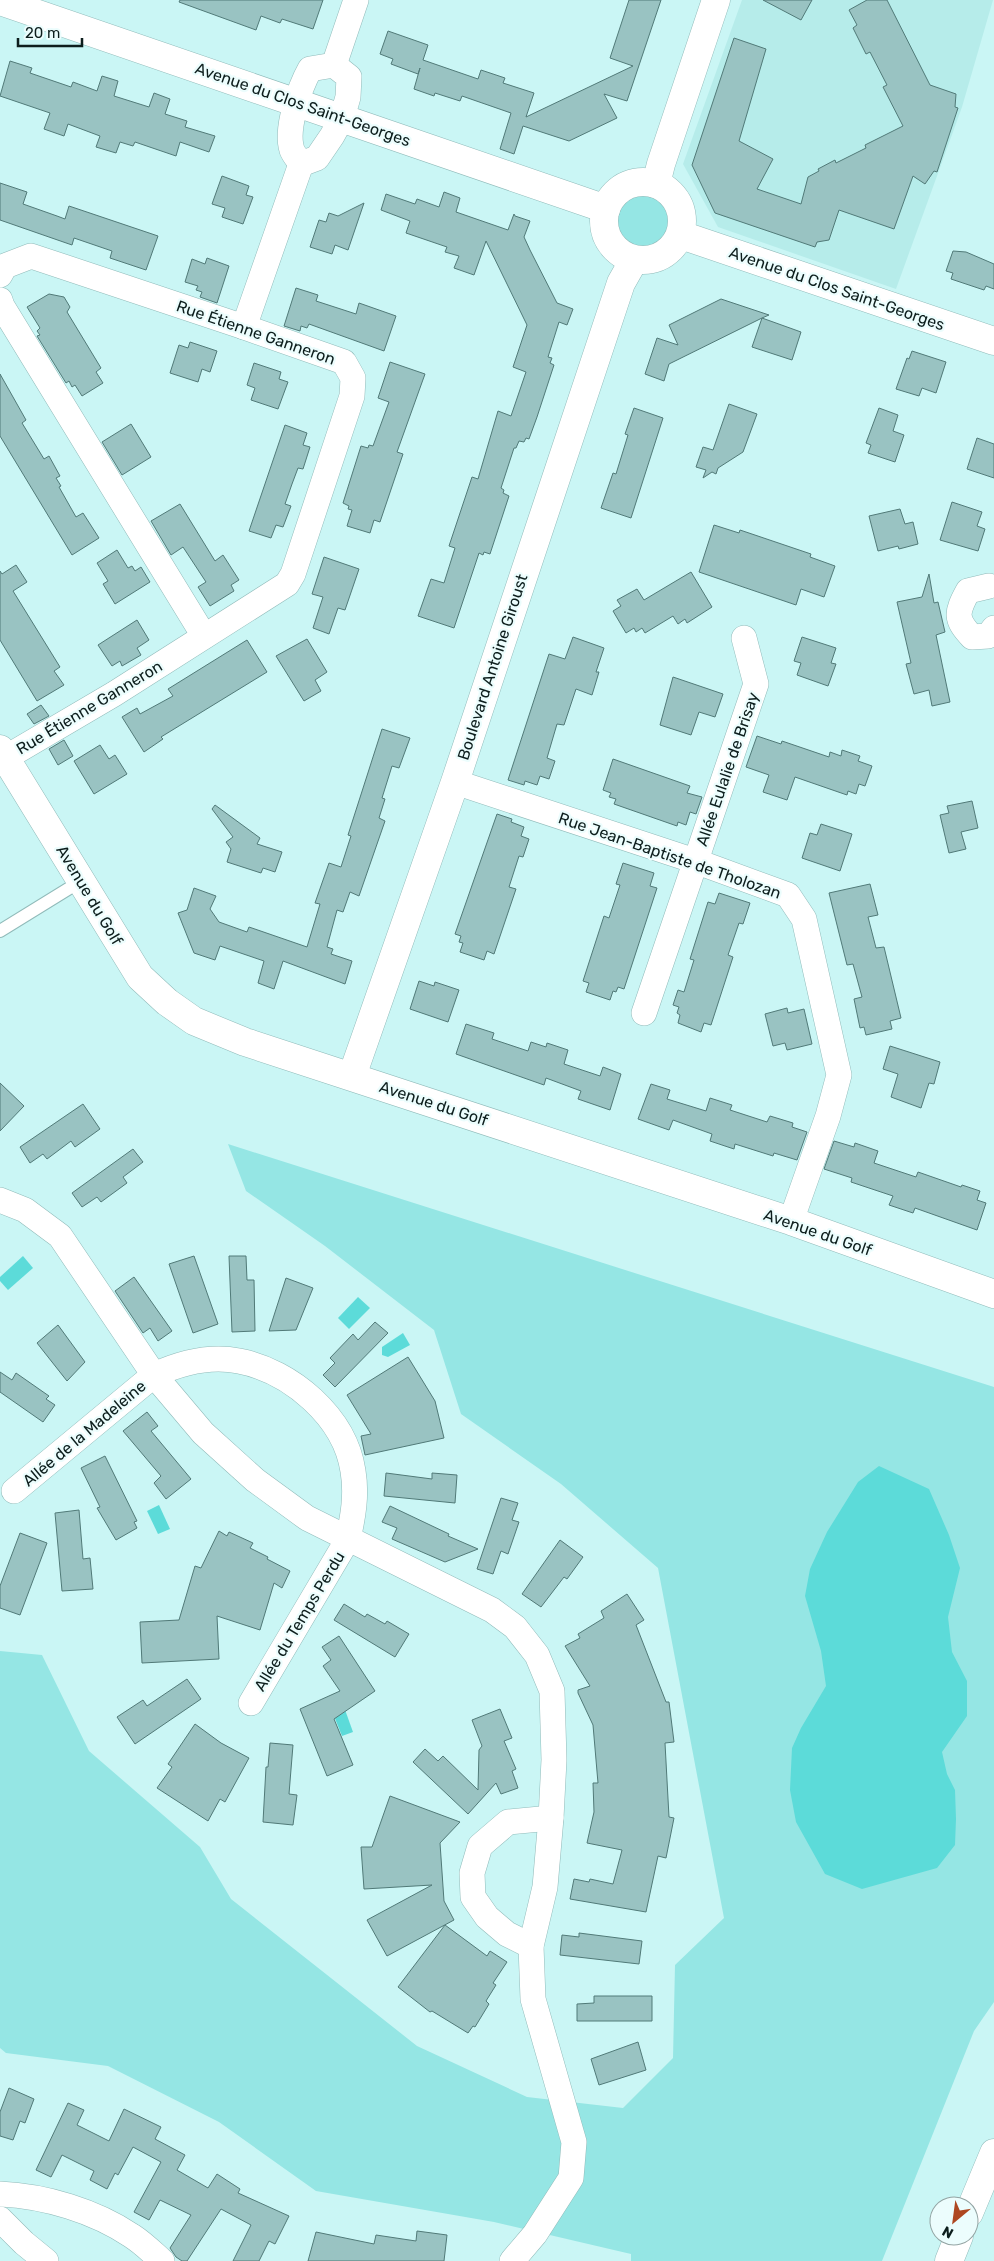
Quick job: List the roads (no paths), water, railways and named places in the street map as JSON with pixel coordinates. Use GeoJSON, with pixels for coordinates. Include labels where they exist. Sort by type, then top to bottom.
{"type":"FeatureCollection","features":[{"type":"Feature","properties":{"kind":"street"},"geometry":{"type":"LineString","coordinates":[[334,65],[356,0]]}},
{"type":"Feature","properties":{"kind":"street"},"geometry":{"type":"LineString","coordinates":[[656,184],[716,0]]}},
{"type":"Feature","properties":{"kind":"street","name":"Avenue du Clos Saint-Georges"},"geometry":{"type":"LineString","coordinates":[[0,1],[606,209]]}},
{"type":"Feature","properties":{"kind":"street"},"geometry":{"type":"LineString","coordinates":[[334,65],[349,77],[348,97],[342,118],[317,158],[301,164],[292,149],[292,121],[296,102],[310,69],[334,65]]}},
{"type":"Feature","properties":{"kind":"street"},"geometry":{"type":"LineString","coordinates":[[244,327],[301,164]]}},
{"type":"Feature","properties":{"kind":"street"},"geometry":{"type":"LineString","coordinates":[[644,182],[656,184],[667,190],[676,200],[681,211],[683,224],[680,235],[674,246],[656,258],[634,260],[612,246],[606,234],[604,221],[606,209],[620,189],[644,182]]}},
{"type":"Feature","properties":{"kind":"street","name":"Avenue du Clos Saint-Georges"},"geometry":{"type":"LineString","coordinates":[[680,235],[994,341]]}},
{"type":"Feature","properties":{"kind":"street","name":"Rue Étienne Ganneron"},"geometry":{"type":"LineString","coordinates":[[0,275],[4,266],[31,256],[344,362],[353,378],[352,396],[293,574],[287,584],[114,694],[2,756]]}},
{"type":"Feature","properties":{"kind":"street","name":"Boulevard Antoine Giroust"},"geometry":{"type":"LineString","coordinates":[[352,1076],[454,782],[621,283],[634,260]]}},
{"type":"Feature","properties":{"kind":"street"},"geometry":{"type":"LineString","coordinates":[[0,300],[204,636]]}},
{"type":"Feature","properties":{"kind":"street"},"geometry":{"type":"LineString","coordinates":[[992,583],[968,591],[959,608],[960,625],[972,637],[988,636],[994,628]]}},
{"type":"Feature","properties":{"kind":"street","name":"Allée Eulalie de Brisay"},"geometry":{"type":"LineString","coordinates":[[644,1013],[756,684],[744,638]]}},
{"type":"Feature","properties":{"kind":"street","name":"Avenue du Golf"},"geometry":{"type":"LineString","coordinates":[[2,756],[140,977],[167,1002],[194,1021],[244,1042],[791,1221],[994,1294]]}},
{"type":"Feature","properties":{"kind":"street","name":"Rue Jean-Baptiste de Tholozan"},"geometry":{"type":"LineString","coordinates":[[454,782],[695,861],[788,895],[804,919],[839,1075],[828,1116],[791,1221]]}},
{"type":"Feature","properties":{"kind":"street"},"geometry":{"type":"LineString","coordinates":[[0,1200],[25,1210],[60,1236],[154,1375],[203,1433],[255,1480],[307,1518],[492,1610],[515,1627],[537,1655],[552,1691],[554,1760],[545,1887],[531,1946],[533,1999],[574,2142],[571,2178],[535,2234],[512,2261]]}},
{"type":"Feature","properties":{"kind":"street","name":"Allée de la Madeleine"},"geometry":{"type":"LineString","coordinates":[[14,1491],[154,1375],[174,1366],[208,1359],[238,1361],[264,1369],[289,1381],[313,1400],[333,1423],[345,1447],[353,1470],[355,1509],[348,1539]]}},
{"type":"Feature","properties":{"kind":"street","name":"Allée du Temps Perdu"},"geometry":{"type":"LineString","coordinates":[[251,1703],[348,1539]]}},
{"type":"Feature","properties":{"kind":"street"},"geometry":{"type":"LineString","coordinates":[[531,1946],[507,1934],[487,1917],[474,1897],[472,1873],[480,1846],[508,1822],[551,1818]]}},
{"type":"Feature","properties":{"kind":"street"},"geometry":{"type":"LineString","coordinates":[[976,2196],[994,2154]]}},
{"type":"Feature","properties":{"kind":"street"},"geometry":{"type":"LineString","coordinates":[[0,2194],[18,2194],[49,2201],[92,2215],[133,2236],[162,2261]]}},
{"type":"Feature","properties":{"kind":"street"},"geometry":{"type":"LineString","coordinates":[[0,2219],[24,2244],[46,2261]]}},
{"type":"Feature","properties":{"kind":"street"},"geometry":{"type":"LineString","coordinates":[[949,2261],[955,2246]]}},
{"type":"Feature","properties":{"kind":"lane"},"geometry":{"type":"LineString","coordinates":[[0,931],[81,881]]}}]}
